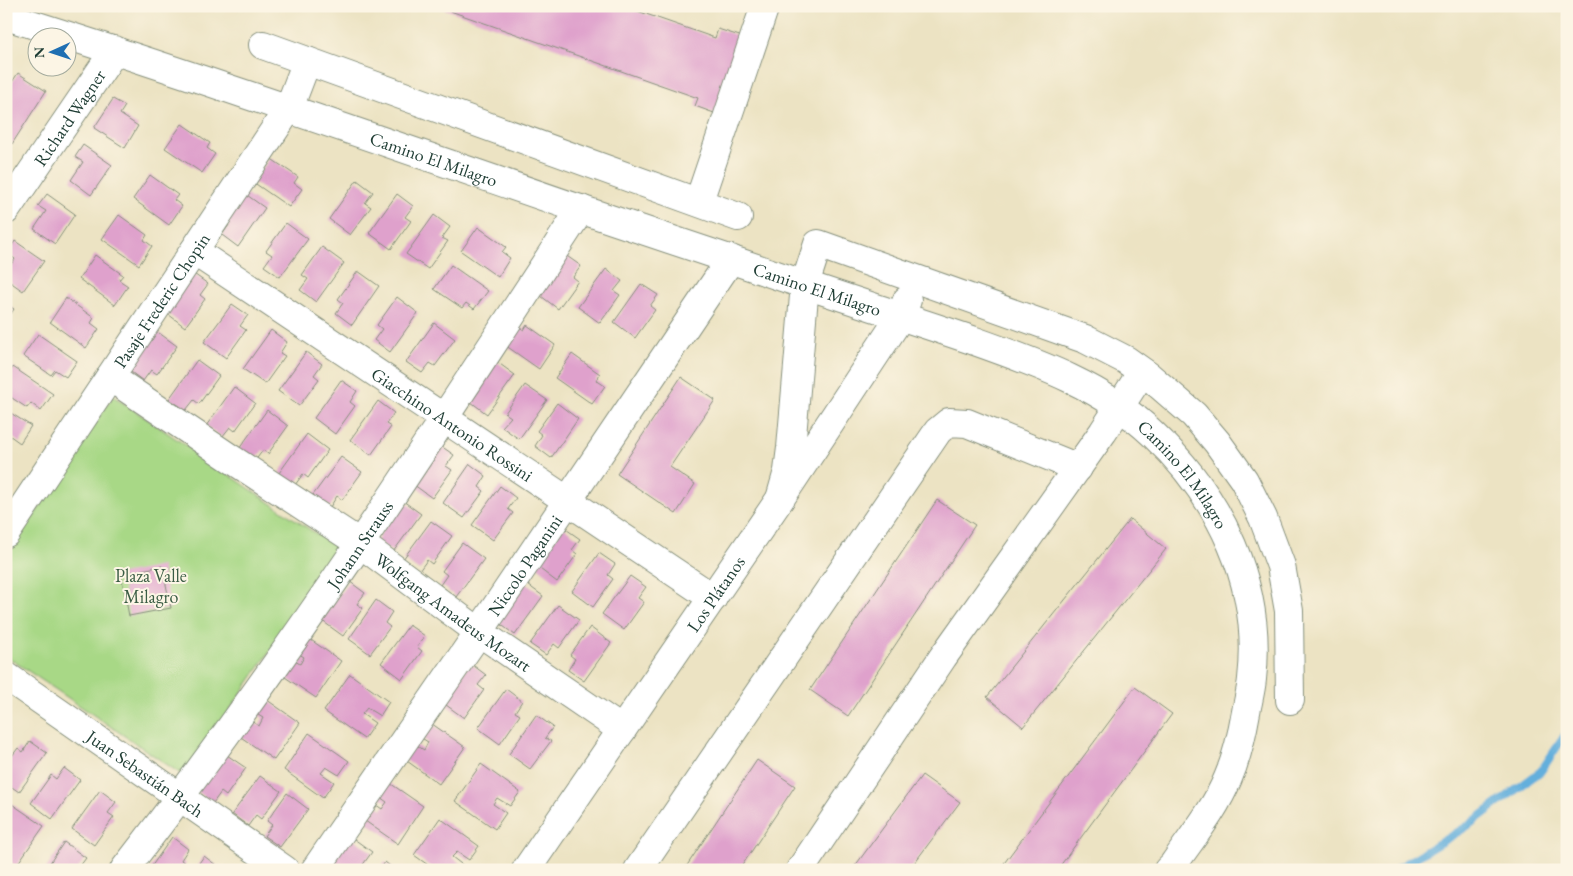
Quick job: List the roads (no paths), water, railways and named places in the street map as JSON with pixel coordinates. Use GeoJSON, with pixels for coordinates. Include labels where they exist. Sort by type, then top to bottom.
{"type":"FeatureCollection","features":[{"type":"Feature","properties":{"kind":"street"},"geometry":{"type":"LineString","coordinates":[[699,201],[766,6]]}},
{"type":"Feature","properties":{"kind":"street","name":"Camino El Milagro"},"geometry":{"type":"LineString","coordinates":[[6,16],[289,108],[1034,362],[1102,395],[1119,406],[1150,431],[1182,463],[1208,498],[1226,532],[1240,565],[1249,599],[1253,648],[1252,677],[1240,745],[1228,780],[1212,809],[1168,870]]}},
{"type":"Feature","properties":{"kind":"street"},"geometry":{"type":"LineString","coordinates":[[263,45],[738,216]]}},
{"type":"Feature","properties":{"kind":"street","name":"Richard Wagner"},"geometry":{"type":"LineString","coordinates":[[6,210],[115,50]]}},
{"type":"Feature","properties":{"kind":"street","name":"Pasaje Frederic Chopin"},"geometry":{"type":"LineString","coordinates":[[6,533],[289,108],[307,61]]}},
{"type":"Feature","properties":{"kind":"street","name":"Johann Strauss"},"geometry":{"type":"LineString","coordinates":[[124,870],[180,797],[361,544],[445,419],[581,209]]}},
{"type":"Feature","properties":{"kind":"street"},"geometry":{"type":"LineString","coordinates":[[780,499],[788,471],[791,448],[805,284],[818,244],[1085,339],[1126,360],[1194,415],[1217,442],[1244,480],[1263,518],[1281,566],[1289,611],[1290,700]]}},
{"type":"Feature","properties":{"kind":"street","name":"Giacchino Antonio Rossini"},"geometry":{"type":"LineString","coordinates":[[194,251],[713,598]]}},
{"type":"Feature","properties":{"kind":"street","name":"Niccolo Paganini"},"geometry":{"type":"LineString","coordinates":[[315,870],[568,502],[731,259]]}},
{"type":"Feature","properties":{"kind":"street","name":"Los Plátanos"},"geometry":{"type":"LineString","coordinates":[[526,870],[713,598],[901,316],[915,279]]}},
{"type":"Feature","properties":{"kind":"street"},"geometry":{"type":"LineString","coordinates":[[800,870],[949,649],[1078,468],[1142,372]]}},
{"type":"Feature","properties":{"kind":"street","name":"Wolfgang Amadeus Mozart"},"geometry":{"type":"LineString","coordinates":[[110,377],[361,544],[479,632],[622,730]]}},
{"type":"Feature","properties":{"kind":"street"},"geometry":{"type":"LineString","coordinates":[[638,870],[938,430],[949,422],[967,423],[1078,468]]}},
{"type":"Feature","properties":{"kind":"street"},"geometry":{"type":"LineString","coordinates":[[1253,648],[1289,647]]}},
{"type":"Feature","properties":{"kind":"street","name":"Juan Sebastián Bach"},"geometry":{"type":"LineString","coordinates":[[6,676],[285,870]]}},
{"type":"Feature","properties":{"kind":"waterway"},"geometry":{"type":"LineString","coordinates":[[1395,870],[1466,827],[1541,771],[1567,732]]}},
{"type":"Feature","properties":{"kind":"park label","name":"Plaza Valle Milagro"},"geometry":{"type":"Point","coordinates":[151,585]}}]}
